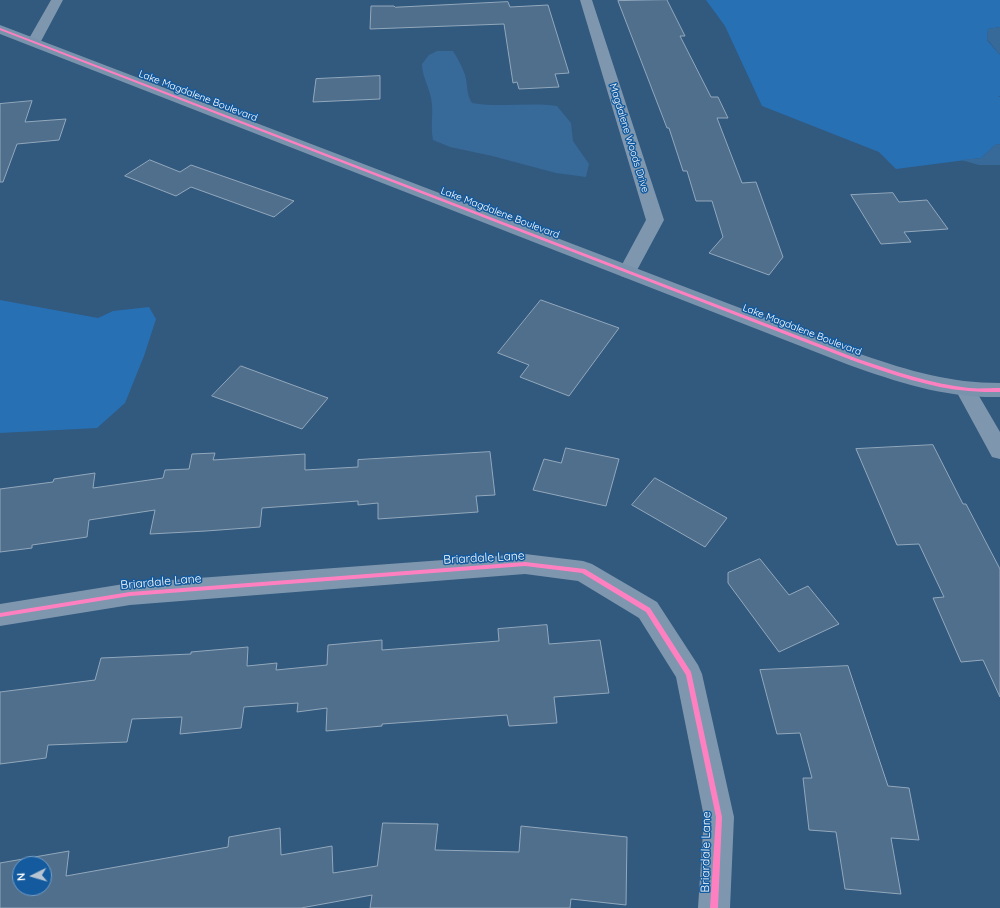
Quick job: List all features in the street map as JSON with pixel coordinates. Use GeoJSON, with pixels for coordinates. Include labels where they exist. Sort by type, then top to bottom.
{"type":"FeatureCollection","features":[{"type":"Feature","properties":{"kind":"street"},"geometry":{"type":"LineString","coordinates":[[34,42],[57,0]]}},
{"type":"Feature","properties":{"kind":"street","name":"Magdalene Woods Drive"},"geometry":{"type":"LineString","coordinates":[[586,0],[655,220],[627,272]]}},
{"type":"Feature","properties":{"kind":"street","name":"Lake Magdalene Boulevard"},"geometry":{"type":"LineString","coordinates":[[0,29],[889,372],[931,383],[965,389],[1000,390]]}},
{"type":"Feature","properties":{"kind":"street"},"geometry":{"type":"LineString","coordinates":[[965,389],[1000,451]]}},
{"type":"Feature","properties":{"kind":"street","name":"Briardale Lane"},"geometry":{"type":"LineString","coordinates":[[0,615],[130,594],[524,564],[583,571],[648,610],[689,674],[719,817],[714,908]]}},
{"type":"Feature","properties":{"kind":"shaded area"},"geometry":{"type":"Polygon","coordinates":[[[706,0],[1000,0],[1000,27],[988,29],[987,40],[1000,55],[1000,96],[998,96],[1000,97],[1000,144],[995,145],[981,158],[896,169],[879,152],[762,106],[725,26],[706,0]]]}},
{"type":"Feature","properties":{"kind":"shaded area"},"geometry":{"type":"Polygon","coordinates":[[[1000,27],[1000,55],[987,39],[988,29],[1000,27]]]}},
{"type":"Feature","properties":{"kind":"shaded area"},"geometry":{"type":"Polygon","coordinates":[[[437,51],[453,51],[464,72],[472,103],[494,105],[557,106],[571,123],[573,141],[589,164],[586,177],[556,173],[492,156],[450,147],[433,140],[432,103],[423,73],[422,64],[429,55],[437,51]]]}},
{"type":"Feature","properties":{"kind":"shaded area"},"geometry":{"type":"Polygon","coordinates":[[[1000,144],[1000,165],[979,165],[961,160],[981,158],[995,145],[1000,144]]]}},
{"type":"Feature","properties":{"kind":"shaded area"},"geometry":{"type":"Polygon","coordinates":[[[0,300],[98,318],[113,311],[149,307],[156,319],[144,356],[125,403],[97,428],[0,433],[0,300]]]}},
{"type":"Feature","properties":{"kind":"building"},"geometry":{"type":"Polygon","coordinates":[[[667,0],[685,36],[680,36],[711,97],[718,97],[728,118],[717,118],[742,183],[756,182],[783,257],[769,275],[709,253],[723,237],[712,201],[696,201],[687,171],[683,171],[669,128],[667,128],[618,1],[667,0]]]}},
{"type":"Feature","properties":{"kind":"building"},"geometry":{"type":"Polygon","coordinates":[[[508,2],[510,7],[548,5],[569,73],[555,74],[559,87],[519,89],[517,82],[513,83],[504,24],[370,29],[371,6],[395,7],[508,2]]]}},
{"type":"Feature","properties":{"kind":"building"},"geometry":{"type":"Polygon","coordinates":[[[380,76],[380,99],[313,102],[316,79],[380,76]]]}},
{"type":"Feature","properties":{"kind":"building"},"geometry":{"type":"Polygon","coordinates":[[[32,101],[25,122],[66,119],[59,140],[17,144],[3,182],[0,182],[0,104],[32,101]]]}},
{"type":"Feature","properties":{"kind":"building"},"geometry":{"type":"Polygon","coordinates":[[[150,160],[180,172],[191,165],[294,201],[274,217],[191,187],[176,196],[125,176],[150,160]]]}},
{"type":"Feature","properties":{"kind":"building"},"geometry":{"type":"Polygon","coordinates":[[[893,193],[899,202],[927,200],[948,229],[904,232],[911,242],[881,244],[851,195],[893,193]]]}},
{"type":"Feature","properties":{"kind":"building"},"geometry":{"type":"Polygon","coordinates":[[[541,300],[619,328],[569,396],[520,377],[529,365],[498,353],[541,300]]]}},
{"type":"Feature","properties":{"kind":"building"},"geometry":{"type":"Polygon","coordinates":[[[241,366],[328,398],[302,429],[212,396],[241,366]]]}},
{"type":"Feature","properties":{"kind":"building"},"geometry":{"type":"Polygon","coordinates":[[[933,445],[963,504],[966,504],[1000,569],[1000,697],[983,660],[961,662],[933,598],[944,597],[919,544],[897,545],[856,449],[933,445]]]}},
{"type":"Feature","properties":{"kind":"building"},"geometry":{"type":"Polygon","coordinates":[[[566,448],[619,459],[606,506],[533,490],[544,459],[561,463],[566,448]]]}},
{"type":"Feature","properties":{"kind":"building"},"geometry":{"type":"Polygon","coordinates":[[[490,452],[495,495],[476,496],[478,512],[378,519],[378,503],[358,505],[358,501],[262,508],[260,527],[150,534],[155,510],[89,520],[87,537],[32,545],[32,548],[0,552],[0,489],[53,482],[54,479],[95,473],[93,488],[163,478],[165,470],[189,469],[192,454],[215,453],[213,460],[305,454],[305,470],[358,467],[358,460],[490,452]]]}},
{"type":"Feature","properties":{"kind":"building"},"geometry":{"type":"Polygon","coordinates":[[[655,478],[727,518],[705,547],[632,505],[655,478]]]}},
{"type":"Feature","properties":{"kind":"building"},"geometry":{"type":"Polygon","coordinates":[[[760,559],[789,595],[808,586],[839,624],[779,652],[728,583],[728,573],[760,559]]]}},
{"type":"Feature","properties":{"kind":"building"},"geometry":{"type":"Polygon","coordinates":[[[547,625],[549,644],[600,640],[609,693],[554,697],[557,723],[509,726],[507,715],[382,724],[382,726],[326,731],[327,708],[297,712],[298,703],[244,707],[241,728],[180,734],[182,717],[132,719],[127,742],[48,745],[46,758],[0,764],[0,692],[95,680],[101,658],[191,654],[191,652],[248,647],[247,666],[277,663],[276,670],[327,665],[328,645],[382,640],[382,650],[499,641],[498,629],[547,625]]]}},
{"type":"Feature","properties":{"kind":"building"},"geometry":{"type":"Polygon","coordinates":[[[848,666],[888,786],[909,788],[919,840],[891,838],[901,894],[845,889],[836,832],[809,830],[803,778],[812,778],[800,733],[777,734],[760,670],[848,666]]]}},
{"type":"Feature","properties":{"kind":"building"},"geometry":{"type":"Polygon","coordinates":[[[383,823],[438,824],[435,850],[519,852],[521,826],[627,837],[626,905],[571,899],[570,908],[370,908],[372,895],[301,908],[0,908],[0,863],[12,861],[12,896],[52,896],[52,856],[40,856],[69,851],[66,876],[228,847],[229,837],[280,828],[281,855],[332,846],[333,873],[377,866],[383,823]]]}},
{"type":"Feature","properties":{"kind":"cycle path"},"geometry":{"type":"LineString","coordinates":[[0,29],[856,360],[922,381],[949,387],[968,390],[1000,390]]}},
{"type":"Feature","properties":{"kind":"cycle path"},"geometry":{"type":"LineString","coordinates":[[0,615],[130,594],[525,564],[583,571],[648,610],[689,674],[719,817],[714,908]]}}]}
